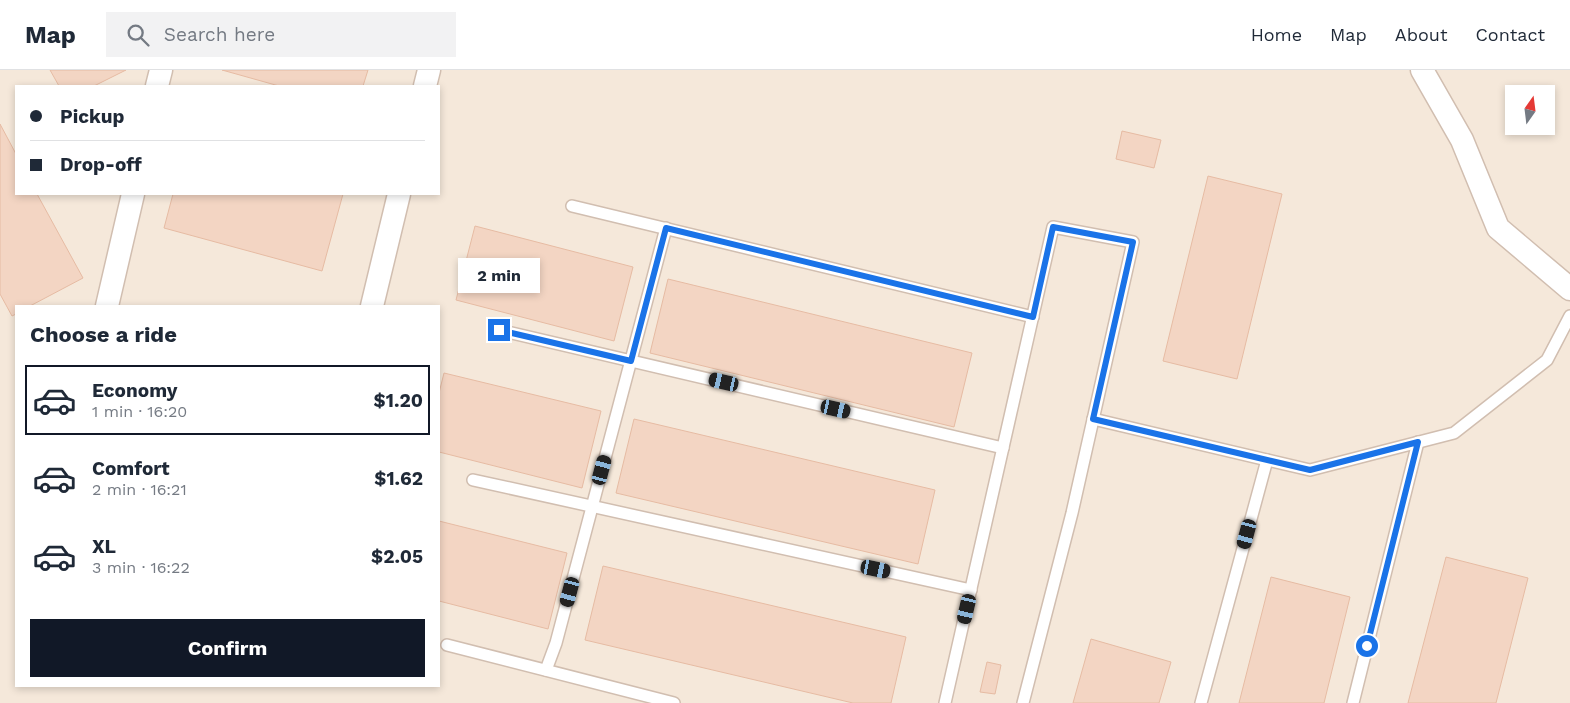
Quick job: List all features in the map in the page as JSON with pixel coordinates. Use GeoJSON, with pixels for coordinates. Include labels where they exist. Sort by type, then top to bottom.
{"type":"FeatureCollection","features":[{"type":"Feature","properties":{"kind":"street"},"geometry":{"type":"LineString","coordinates":[[157,85],[161,70]]}},
{"type":"Feature","properties":{"kind":"street"},"geometry":{"type":"LineString","coordinates":[[425,85],[429,70]]}},
{"type":"Feature","properties":{"kind":"street"},"geometry":{"type":"LineString","coordinates":[[1422,70],[1462,140],[1498,228],[1570,289]]}},
{"type":"Feature","properties":{"kind":"street"},"geometry":{"type":"LineString","coordinates":[[107,305],[133,195]]}},
{"type":"Feature","properties":{"kind":"street"},"geometry":{"type":"LineString","coordinates":[[372,305],[400,195]]}},
{"type":"Feature","properties":{"kind":"lane"},"geometry":{"type":"LineString","coordinates":[[572,206],[1033,317]]}},
{"type":"Feature","properties":{"kind":"lane"},"geometry":{"type":"LineString","coordinates":[[945,703],[1053,227],[1133,242],[1072,513],[1023,703]]}},
{"type":"Feature","properties":{"kind":"lane"},"geometry":{"type":"LineString","coordinates":[[546,670],[556,643],[666,228]]}},
{"type":"Feature","properties":{"kind":"lane"},"geometry":{"type":"LineString","coordinates":[[1093,419],[1310,470],[1454,433],[1547,360],[1570,316]]}},
{"type":"Feature","properties":{"kind":"lane"},"geometry":{"type":"LineString","coordinates":[[499,330],[1003,448]]}},
{"type":"Feature","properties":{"kind":"lane"},"geometry":{"type":"LineString","coordinates":[[1353,703],[1418,442]]}},
{"type":"Feature","properties":{"kind":"lane"},"geometry":{"type":"LineString","coordinates":[[1201,703],[1267,460]]}},
{"type":"Feature","properties":{"kind":"lane"},"geometry":{"type":"LineString","coordinates":[[472,480],[971,590]]}},
{"type":"Feature","properties":{"kind":"lane"},"geometry":{"type":"LineString","coordinates":[[447,646],[674,703]]}},
{"type":"Feature","properties":{"kind":"shaded area"},"geometry":{"type":"Polygon","coordinates":[[[0,70],[1570,70],[1570,703],[0,703],[0,70]]]}},
{"type":"Feature","properties":{"kind":"building"},"geometry":{"type":"Polygon","coordinates":[[[50,70],[126,70],[96,85],[58,85],[50,70]]]}},
{"type":"Feature","properties":{"kind":"building"},"geometry":{"type":"Polygon","coordinates":[[[222,70],[368,70],[363,85],[275,85],[222,70]]]}},
{"type":"Feature","properties":{"kind":"building"},"geometry":{"type":"Polygon","coordinates":[[[0,124],[15,152],[15,195],[38,195],[83,278],[32,305],[15,305],[15,314],[12,316],[0,294],[0,124]]]}},
{"type":"Feature","properties":{"kind":"building"},"geometry":{"type":"Polygon","coordinates":[[[1122,131],[1161,140],[1154,168],[1116,159],[1122,131]]]}},
{"type":"Feature","properties":{"kind":"building"},"geometry":{"type":"Polygon","coordinates":[[[1208,176],[1282,194],[1237,379],[1163,361],[1208,176]]]}},
{"type":"Feature","properties":{"kind":"building"},"geometry":{"type":"Polygon","coordinates":[[[173,195],[343,195],[322,271],[164,228],[173,195]]]}},
{"type":"Feature","properties":{"kind":"building"},"geometry":{"type":"Polygon","coordinates":[[[475,226],[633,267],[614,341],[456,300],[475,226]]]}},
{"type":"Feature","properties":{"kind":"building"},"geometry":{"type":"Polygon","coordinates":[[[668,279],[972,353],[954,427],[650,353],[668,279]]]}},
{"type":"Feature","properties":{"kind":"building"},"geometry":{"type":"Polygon","coordinates":[[[444,373],[601,411],[582,488],[440,452],[440,389],[444,373]]]}},
{"type":"Feature","properties":{"kind":"building"},"geometry":{"type":"Polygon","coordinates":[[[634,419],[935,490],[918,564],[616,493],[634,419]]]}},
{"type":"Feature","properties":{"kind":"building"},"geometry":{"type":"Polygon","coordinates":[[[440,521],[567,553],[548,629],[440,601],[440,521]]]}},
{"type":"Feature","properties":{"kind":"building"},"geometry":{"type":"Polygon","coordinates":[[[1446,557],[1528,578],[1496,703],[1408,703],[1446,557]]]}},
{"type":"Feature","properties":{"kind":"building"},"geometry":{"type":"Polygon","coordinates":[[[603,566],[906,637],[891,703],[853,703],[585,640],[603,566]]]}},
{"type":"Feature","properties":{"kind":"building"},"geometry":{"type":"Polygon","coordinates":[[[1271,577],[1350,597],[1324,703],[1239,703],[1271,577]]]}},
{"type":"Feature","properties":{"kind":"building"},"geometry":{"type":"Polygon","coordinates":[[[1091,639],[1171,662],[1159,703],[1073,703],[1091,639]]]}},
{"type":"Feature","properties":{"kind":"building"},"geometry":{"type":"Polygon","coordinates":[[[987,662],[1001,665],[995,694],[980,692],[987,662]]]}},
{"type":"Feature","properties":{"kind":"route"},"geometry":{"type":"LineString","coordinates":[[499,330],[631,361],[666,228],[1033,317],[1053,227],[1133,242],[1093,419],[1310,470],[1418,442],[1367,646]]}}]}
